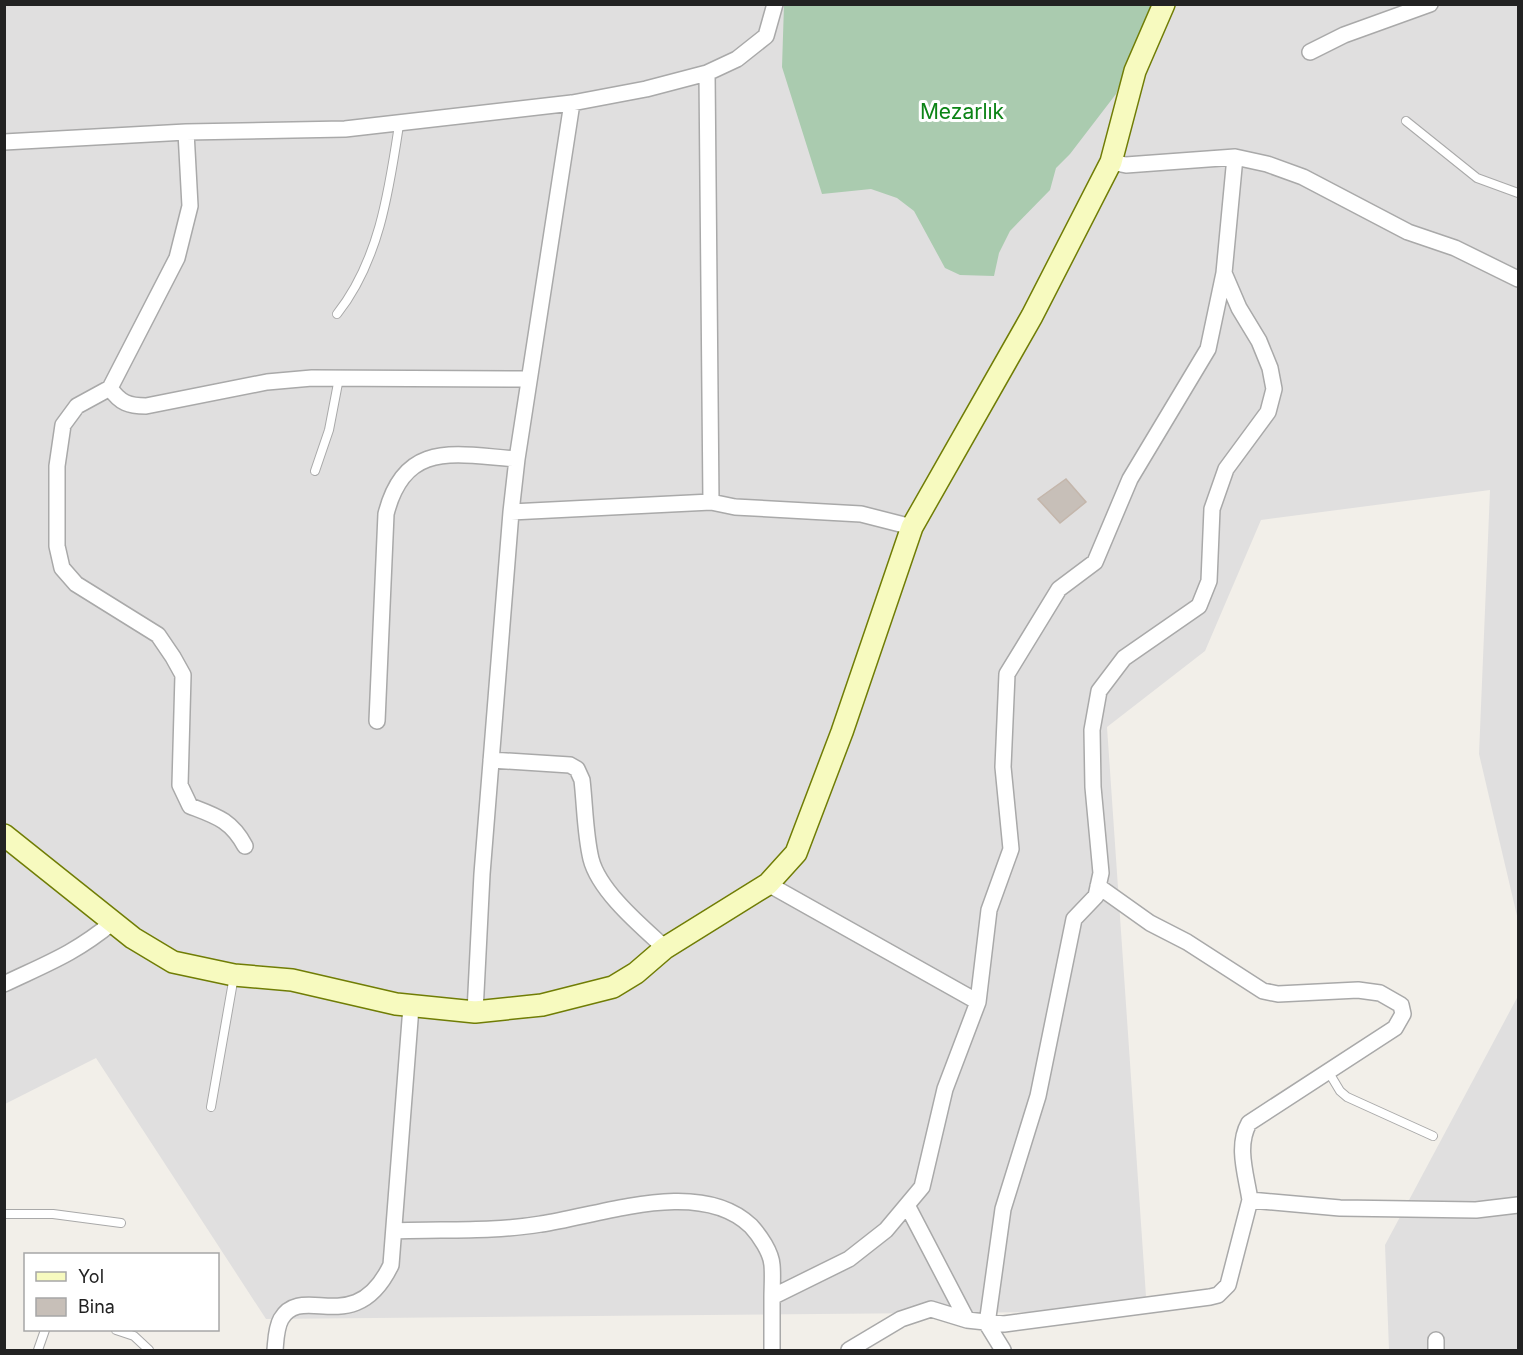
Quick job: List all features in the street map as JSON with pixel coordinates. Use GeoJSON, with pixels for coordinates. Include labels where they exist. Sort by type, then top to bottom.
{"type":"FeatureCollection","features":[{"type":"Feature","properties":{"kind":"street"},"geometry":{"type":"LineString","coordinates":[[4,142],[186,132],[345,129],[399,125],[572,103],[646,90],[707,73],[737,59],[766,36],[775,4]]}},
{"type":"Feature","properties":{"kind":"street"},"geometry":{"type":"LineString","coordinates":[[4,835],[133,938],[173,962],[234,975],[292,980],[411,1007],[475,1012],[542,1005],[613,987],[636,973],[665,948],[768,884],[796,853],[842,732],[912,527],[1032,316],[1111,162],[1135,71],[1164,4]]}},
{"type":"Feature","properties":{"kind":"street"},"geometry":{"type":"LineString","coordinates":[[1310,52],[1344,35],[1430,4]]}},
{"type":"Feature","properties":{"kind":"street"},"geometry":{"type":"LineString","coordinates":[[707,73],[711,502]]}},
{"type":"Feature","properties":{"kind":"street"},"geometry":{"type":"LineString","coordinates":[[475,1012],[482,874],[511,512],[517,459],[572,103]]}},
{"type":"Feature","properties":{"kind":"street"},"geometry":{"type":"LineString","coordinates":[[186,132],[190,206],[177,258],[110,388],[77,406],[63,425],[57,489],[57,546],[62,568],[76,584],[158,635],[173,657],[183,675],[180,785],[190,806],[223,818],[239,834],[245,846]]}},
{"type":"Feature","properties":{"kind":"street"},"geometry":{"type":"LineString","coordinates":[[1111,162],[1126,165],[1235,157],[1267,164],[1303,177],[1408,232],[1455,248],[1518,279]]}},
{"type":"Feature","properties":{"kind":"street"},"geometry":{"type":"LineString","coordinates":[[772,1297],[849,1259],[886,1230],[908,1207],[922,1187],[945,1089],[978,1002],[989,910],[1011,849],[1004,767],[1006,674],[1059,589],[1095,562],[1130,479],[1208,349],[1224,273],[1235,157]]}},
{"type":"Feature","properties":{"kind":"street"},"geometry":{"type":"LineString","coordinates":[[1003,1350],[987,1324],[1003,1209],[1038,1095],[1074,919],[1096,896],[1101,873],[1093,787],[1092,730],[1099,691],[1124,658],[1199,606],[1209,581],[1212,509],[1226,469],[1268,412],[1274,389],[1270,368],[1224,273]]}},
{"type":"Feature","properties":{"kind":"street"},"geometry":{"type":"LineString","coordinates":[[110,388],[118,400],[132,406],[146,406],[267,382],[339,378],[529,379]]}},
{"type":"Feature","properties":{"kind":"street"},"geometry":{"type":"LineString","coordinates":[[377,721],[386,514],[391,494],[408,469],[438,454],[517,459]]}},
{"type":"Feature","properties":{"kind":"street"},"geometry":{"type":"LineString","coordinates":[[511,512],[711,502],[735,507],[861,514],[912,527]]}},
{"type":"Feature","properties":{"kind":"street"},"geometry":{"type":"LineString","coordinates":[[491,760],[570,765],[577,769],[582,780],[591,858],[596,871],[612,894],[665,948]]}},
{"type":"Feature","properties":{"kind":"street"},"geometry":{"type":"LineString","coordinates":[[768,884],[978,1002]]}},
{"type":"Feature","properties":{"kind":"street"},"geometry":{"type":"LineString","coordinates":[[849,1350],[901,1319],[931,1309],[967,1320],[987,1324],[1004,1324],[1156,1306],[1218,1295],[1228,1285],[1250,1200],[1242,1148],[1242,1135],[1249,1123],[1395,1029],[1403,1014],[1401,1005],[1380,993],[1358,990],[1278,994],[1263,991],[1187,942],[1150,923],[1098,886]]}},
{"type":"Feature","properties":{"kind":"street"},"geometry":{"type":"LineString","coordinates":[[4,984],[55,962],[86,945],[113,922]]}},
{"type":"Feature","properties":{"kind":"street"},"geometry":{"type":"LineString","coordinates":[[275,1350],[280,1321],[290,1309],[306,1305],[343,1308],[354,1305],[371,1294],[391,1265],[411,1007]]}},
{"type":"Feature","properties":{"kind":"street"},"geometry":{"type":"LineString","coordinates":[[395,1231],[539,1225],[610,1210],[689,1200],[715,1205],[741,1216],[760,1235],[772,1264],[772,1350]]}},
{"type":"Feature","properties":{"kind":"street"},"geometry":{"type":"LineString","coordinates":[[1250,1200],[1340,1208],[1476,1210],[1518,1205]]}},
{"type":"Feature","properties":{"kind":"street"},"geometry":{"type":"LineString","coordinates":[[908,1207],[967,1320]]}},
{"type":"Feature","properties":{"kind":"lane"},"geometry":{"type":"LineString","coordinates":[[1406,121],[1477,178],[1518,193]]}},
{"type":"Feature","properties":{"kind":"lane"},"geometry":{"type":"LineString","coordinates":[[337,314],[358,284],[369,260],[386,197],[399,125]]}},
{"type":"Feature","properties":{"kind":"lane"},"geometry":{"type":"LineString","coordinates":[[315,471],[329,430],[339,378]]}},
{"type":"Feature","properties":{"kind":"lane"},"geometry":{"type":"LineString","coordinates":[[211,1107],[234,975]]}},
{"type":"Feature","properties":{"kind":"lane"},"geometry":{"type":"LineString","coordinates":[[1328,1071],[1340,1091],[1347,1097],[1433,1136]]}},
{"type":"Feature","properties":{"kind":"lane"},"geometry":{"type":"LineString","coordinates":[[4,1214],[53,1214],[121,1223]]}},
{"type":"Feature","properties":{"kind":"lane"},"geometry":{"type":"LineString","coordinates":[[38,1350],[44,1331]]}},
{"type":"Feature","properties":{"kind":"lane"},"geometry":{"type":"LineString","coordinates":[[121,1331],[134,1336],[149,1350]]}},
{"type":"Feature","properties":{"kind":"shaded area"},"geometry":{"type":"Polygon","coordinates":[[[5,5],[1518,5],[1518,920],[1479,754],[1490,490],[1261,520],[1205,651],[1107,727],[1147,1311],[266,1319],[96,1058],[5,1104],[5,5]]]}},
{"type":"Feature","properties":{"kind":"shaded area"},"geometry":{"type":"Polygon","coordinates":[[[1518,996],[1518,1350],[1389,1350],[1385,1245],[1518,996]]]}},
{"type":"Feature","properties":{"kind":"green space","name":"Mezarlık"},"geometry":{"type":"Polygon","coordinates":[[[784,5],[1151,5],[1116,94],[1070,154],[1056,168],[1050,190],[1010,231],[999,253],[994,276],[960,275],[945,268],[914,211],[897,198],[871,189],[822,194],[782,67],[784,5]]]}},
{"type":"Feature","properties":{"kind":"building"},"geometry":{"type":"Polygon","coordinates":[[[1066,479],[1086,502],[1060,523],[1038,499],[1066,479]]]}}]}
